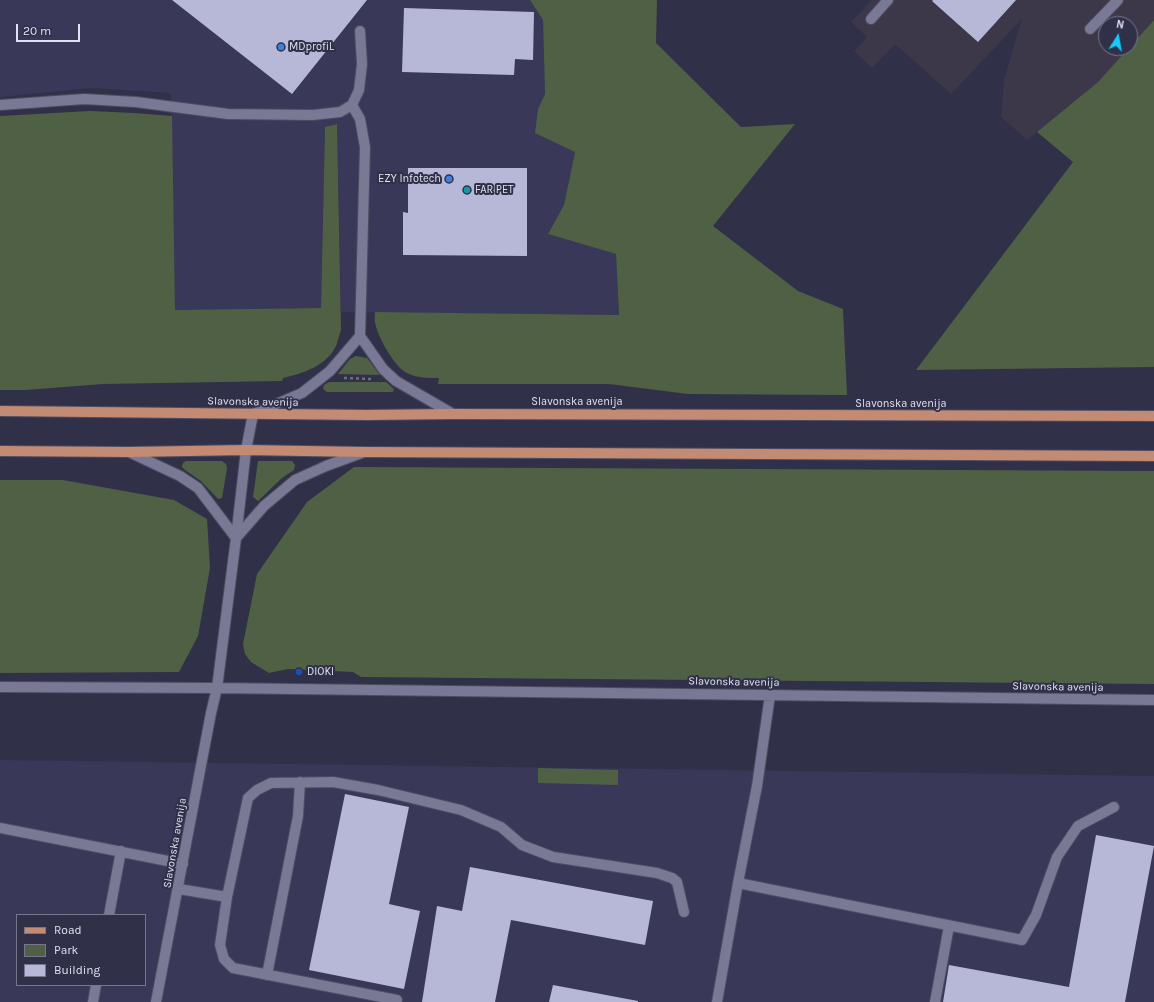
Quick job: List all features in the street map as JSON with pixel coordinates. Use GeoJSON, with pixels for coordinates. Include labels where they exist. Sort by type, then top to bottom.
{"type":"FeatureCollection","features":[{"type":"Feature","properties":{"kind":"main road","name":"Slavonska avenija"},"geometry":{"type":"LineString","coordinates":[[0,411],[367,415],[1154,416]]}},
{"type":"Feature","properties":{"kind":"main road"},"geometry":{"type":"LineString","coordinates":[[0,451],[129,452],[246,450],[364,452],[1154,456]]}},
{"type":"Feature","properties":{"kind":"street"},"geometry":{"type":"LineString","coordinates":[[871,19],[888,0]]}},
{"type":"Feature","properties":{"kind":"street"},"geometry":{"type":"LineString","coordinates":[[1090,29],[1118,0]]}},
{"type":"Feature","properties":{"kind":"street"},"geometry":{"type":"LineString","coordinates":[[0,105],[84,99],[136,102],[228,114],[314,116],[340,112],[352,105],[359,90],[361,70],[360,31]]}},
{"type":"Feature","properties":{"kind":"street"},"geometry":{"type":"LineString","coordinates":[[352,105],[360,120],[365,147],[360,336],[383,369],[396,381],[453,414]]}},
{"type":"Feature","properties":{"kind":"street"},"geometry":{"type":"LineString","coordinates":[[253,414],[302,393],[330,371],[360,336]]}},
{"type":"Feature","properties":{"kind":"street","name":"Slavonska avenija"},"geometry":{"type":"LineString","coordinates":[[156,1002],[217,688],[246,450],[253,414]]}},
{"type":"Feature","properties":{"kind":"street"},"geometry":{"type":"LineString","coordinates":[[129,452],[180,476],[198,488],[236,538],[264,506],[296,480],[326,466],[364,452]]}},
{"type":"Feature","properties":{"kind":"street","name":"Slavonska avenija"},"geometry":{"type":"LineString","coordinates":[[0,687],[217,688],[1154,700]]}},
{"type":"Feature","properties":{"kind":"street"},"geometry":{"type":"LineString","coordinates":[[717,1002],[757,786],[770,695]]}},
{"type":"Feature","properties":{"kind":"street"},"geometry":{"type":"LineString","coordinates":[[267,975],[298,816],[300,782]]}},
{"type":"Feature","properties":{"kind":"street"},"geometry":{"type":"LineString","coordinates":[[398,1000],[233,968],[224,959],[220,945],[227,897],[248,798],[257,790],[271,783],[333,782],[378,790],[453,808],[501,827],[522,845],[553,857],[658,873],[672,878],[677,882],[684,912]]}},
{"type":"Feature","properties":{"kind":"street"},"geometry":{"type":"LineString","coordinates":[[738,883],[1022,940],[1036,915],[1057,857],[1078,826],[1114,807]]}},
{"type":"Feature","properties":{"kind":"street"},"geometry":{"type":"LineString","coordinates":[[0,828],[183,864]]}},
{"type":"Feature","properties":{"kind":"street"},"geometry":{"type":"LineString","coordinates":[[109,914],[121,852]]}},
{"type":"Feature","properties":{"kind":"street"},"geometry":{"type":"LineString","coordinates":[[179,889],[227,897]]}},
{"type":"Feature","properties":{"kind":"street"},"geometry":{"type":"LineString","coordinates":[[935,1002],[949,926]]}},
{"type":"Feature","properties":{"kind":"street"},"geometry":{"type":"LineString","coordinates":[[93,1002],[96,986]]}},
{"type":"Feature","properties":{"kind":"path"},"geometry":{"type":"LineString","coordinates":[[341,378],[375,379]]}},
{"type":"Feature","properties":{"kind":"shaded area"},"geometry":{"type":"Polygon","coordinates":[[[0,0],[530,0],[543,20],[545,94],[538,109],[575,152],[564,205],[548,234],[616,254],[619,315],[341,312],[337,124],[325,127],[321,308],[175,310],[171,93],[92,88],[0,97],[0,0]]]}},
{"type":"Feature","properties":{"kind":"shaded area"},"geometry":{"type":"Polygon","coordinates":[[[872,0],[1154,0],[1154,20],[1138,38],[1138,16],[1098,16],[1098,56],[1122,56],[1098,82],[1027,140],[1001,117],[1004,80],[1022,19],[951,94],[895,44],[872,68],[854,51],[867,37],[851,22],[872,0]]]}},
{"type":"Feature","properties":{"kind":"shaded area"},"geometry":{"type":"Polygon","coordinates":[[[0,760],[1154,776],[1154,1002],[0,1002],[0,760]]]}},
{"type":"Feature","properties":{"kind":"green space"},"geometry":{"type":"Polygon","coordinates":[[[530,0],[657,0],[656,43],[741,127],[795,124],[713,226],[798,291],[843,309],[847,395],[688,394],[609,384],[438,384],[439,378],[417,377],[400,368],[386,349],[379,335],[376,328],[375,312],[619,315],[616,254],[548,234],[564,205],[575,152],[535,133],[538,109],[545,94],[543,20],[530,0]]]}},
{"type":"Feature","properties":{"kind":"green space"},"geometry":{"type":"Polygon","coordinates":[[[1154,20],[1154,367],[916,370],[1073,162],[1037,132],[1098,82],[1121,56],[1138,56],[1138,38],[1154,20]]]}},
{"type":"Feature","properties":{"kind":"green space"},"geometry":{"type":"Polygon","coordinates":[[[90,111],[172,116],[175,310],[321,308],[325,127],[337,124],[341,330],[336,346],[326,359],[314,368],[283,378],[282,381],[103,384],[26,390],[0,390],[0,116],[90,111]]]}},
{"type":"Feature","properties":{"kind":"green space"},"geometry":{"type":"Polygon","coordinates":[[[356,356],[367,358],[380,375],[338,374],[350,359],[356,356]]]}},
{"type":"Feature","properties":{"kind":"green space"},"geometry":{"type":"Polygon","coordinates":[[[329,382],[386,382],[394,389],[393,392],[327,392],[323,389],[324,385],[329,382]]]}},
{"type":"Feature","properties":{"kind":"green space"},"geometry":{"type":"Polygon","coordinates":[[[186,461],[222,461],[226,464],[227,468],[222,498],[218,499],[201,481],[182,467],[183,463],[186,461]]]}},
{"type":"Feature","properties":{"kind":"green space"},"geometry":{"type":"Polygon","coordinates":[[[258,461],[292,461],[295,465],[294,470],[282,478],[258,501],[253,497],[258,461]]]}},
{"type":"Feature","properties":{"kind":"green space"},"geometry":{"type":"Polygon","coordinates":[[[354,467],[1154,471],[1154,684],[361,677],[353,672],[288,669],[269,673],[251,662],[245,654],[243,644],[257,574],[307,502],[354,467]]]}},
{"type":"Feature","properties":{"kind":"green space"},"geometry":{"type":"Polygon","coordinates":[[[0,480],[63,480],[174,500],[207,519],[210,568],[198,636],[179,672],[0,673],[0,480]]]}},
{"type":"Feature","properties":{"kind":"green space"},"geometry":{"type":"Polygon","coordinates":[[[538,768],[618,770],[618,785],[538,783],[538,768]]]}},
{"type":"Feature","properties":{"kind":"building","name":"MDprofiL"},"geometry":{"type":"Polygon","coordinates":[[[172,0],[367,0],[292,94],[172,0]]]}},
{"type":"Feature","properties":{"kind":"building"},"geometry":{"type":"Polygon","coordinates":[[[1016,0],[978,42],[932,1],[1016,0]]]}},
{"type":"Feature","properties":{"kind":"building"},"geometry":{"type":"Polygon","coordinates":[[[404,8],[534,12],[533,60],[515,59],[514,75],[402,72],[404,8]]]}},
{"type":"Feature","properties":{"kind":"building","name":"FAR PET"},"geometry":{"type":"Polygon","coordinates":[[[408,168],[527,168],[527,256],[403,255],[403,212],[408,213],[408,168]]]}},
{"type":"Feature","properties":{"kind":"building"},"geometry":{"type":"Polygon","coordinates":[[[345,794],[409,807],[389,904],[420,911],[404,989],[309,970],[345,794]]]}},
{"type":"Feature","properties":{"kind":"building"},"geometry":{"type":"Polygon","coordinates":[[[1096,835],[1154,846],[1125,1002],[943,1002],[949,965],[1069,987],[1096,835]]]}},
{"type":"Feature","properties":{"kind":"building"},"geometry":{"type":"Polygon","coordinates":[[[470,867],[653,901],[645,945],[511,920],[495,1002],[422,1002],[437,906],[462,911],[470,867]]]}},
{"type":"Feature","properties":{"kind":"building"},"geometry":{"type":"Polygon","coordinates":[[[553,985],[638,1001],[638,1002],[549,1002],[553,985]]]}},
{"type":"Feature","properties":{"kind":"place","name":"MDprofiL"},"geometry":{"type":"Point","coordinates":[281,47]}},
{"type":"Feature","properties":{"kind":"place","name":"EZY Infotech"},"geometry":{"type":"Point","coordinates":[449,179]}},
{"type":"Feature","properties":{"kind":"place","name":"FAR PET"},"geometry":{"type":"Point","coordinates":[467,190]}},
{"type":"Feature","properties":{"kind":"place","name":"DIOKI"},"geometry":{"type":"Point","coordinates":[299,672]}}]}
